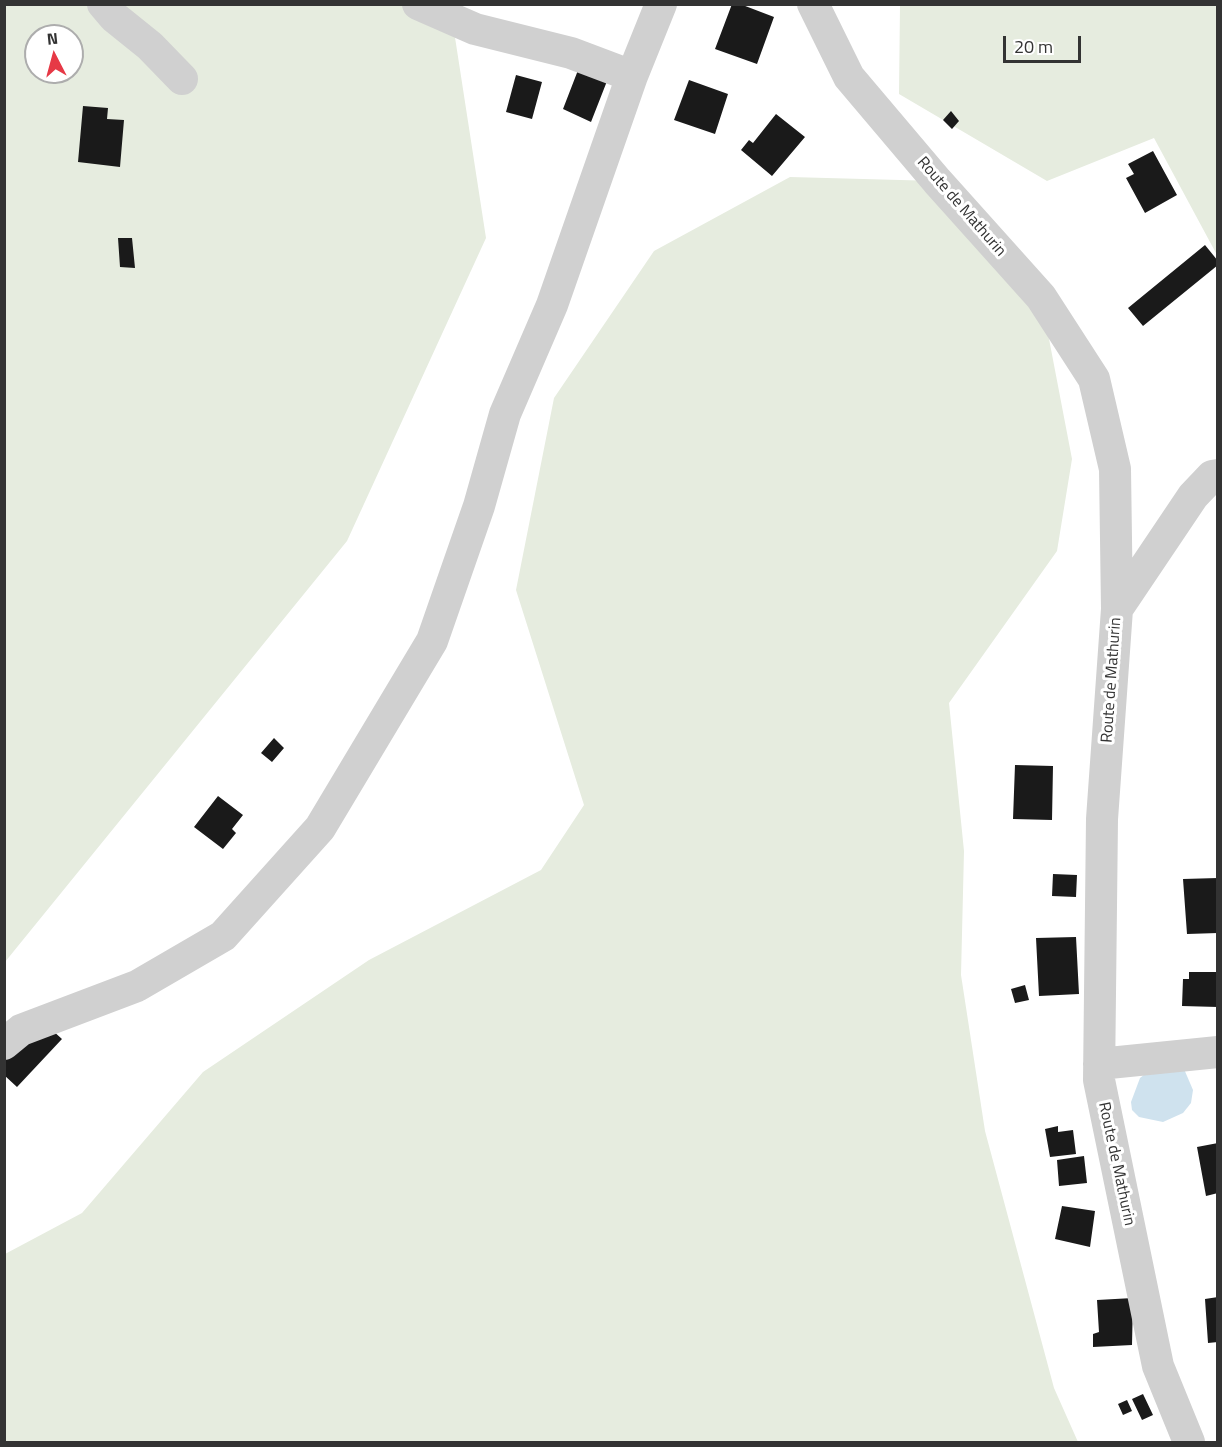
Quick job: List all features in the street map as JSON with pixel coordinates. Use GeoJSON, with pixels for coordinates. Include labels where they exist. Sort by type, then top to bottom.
{"type":"FeatureCollection","features":[{"type":"Feature","properties":{"kind":"street"},"geometry":{"type":"LineString","coordinates":[[104,4],[114,17],[150,46],[182,79]]}},
{"type":"Feature","properties":{"kind":"street"},"geometry":{"type":"LineString","coordinates":[[418,4],[475,29],[571,53],[632,76]]}},
{"type":"Feature","properties":{"kind":"street"},"geometry":{"type":"LineString","coordinates":[[4,1044],[21,1030],[137,986],[223,936],[320,828],[432,641],[479,506],[505,414],[552,305],[632,76],[661,4]]}},
{"type":"Feature","properties":{"kind":"street","name":"Route de Mathurin"},"geometry":{"type":"LineString","coordinates":[[813,4],[849,77],[937,181],[1041,297],[1094,379],[1115,469],[1117,609],[1102,819],[1099,1080],[1158,1366],[1189,1443]]}},
{"type":"Feature","properties":{"kind":"street"},"geometry":{"type":"LineString","coordinates":[[1117,609],[1193,496],[1212,476],[1218,475]]}},
{"type":"Feature","properties":{"kind":"street"},"geometry":{"type":"LineString","coordinates":[[1099,1065],[1218,1052]]}},
{"type":"Feature","properties":{"kind":"shaded area"},"geometry":{"type":"Polygon","coordinates":[[[5,5],[450,5],[486,238],[347,541],[5,962],[5,5]]]}},
{"type":"Feature","properties":{"kind":"shaded area"},"geometry":{"type":"Polygon","coordinates":[[[900,5],[1217,5],[1217,255],[1154,138],[1047,181],[899,94],[900,5]]]}},
{"type":"Feature","properties":{"kind":"shaded area"},"geometry":{"type":"Polygon","coordinates":[[[790,177],[937,181],[1041,297],[1072,459],[1057,551],[949,703],[964,851],[961,975],[985,1131],[1054,1388],[1078,1442],[5,1442],[5,1254],[82,1213],[203,1072],[369,960],[541,870],[584,805],[516,590],[554,398],[654,251],[790,177]]]}},
{"type":"Feature","properties":{"kind":"water"},"geometry":{"type":"Polygon","coordinates":[[[1159,1063],[1184,1069],[1193,1090],[1191,1103],[1183,1113],[1163,1122],[1139,1117],[1132,1110],[1131,1102],[1140,1078],[1159,1063]]]}},
{"type":"Feature","properties":{"kind":"building"},"geometry":{"type":"Polygon","coordinates":[[[732,4],[740,4],[774,17],[757,64],[715,49],[732,4]]]}},
{"type":"Feature","properties":{"kind":"building"},"geometry":{"type":"Polygon","coordinates":[[[580,65],[609,76],[591,122],[563,109],[580,65]]]}},
{"type":"Feature","properties":{"kind":"building"},"geometry":{"type":"Polygon","coordinates":[[[516,75],[542,82],[532,119],[506,112],[516,75]]]}},
{"type":"Feature","properties":{"kind":"building"},"geometry":{"type":"Polygon","coordinates":[[[689,80],[728,94],[715,134],[674,120],[689,80]]]}},
{"type":"Feature","properties":{"kind":"building"},"geometry":{"type":"Polygon","coordinates":[[[83,106],[108,108],[107,119],[124,120],[120,167],[78,162],[83,106]]]}},
{"type":"Feature","properties":{"kind":"building"},"geometry":{"type":"Polygon","coordinates":[[[951,111],[959,121],[952,129],[943,120],[951,111]]]}},
{"type":"Feature","properties":{"kind":"building"},"geometry":{"type":"Polygon","coordinates":[[[776,114],[805,137],[772,176],[741,150],[749,140],[753,143],[776,114]]]}},
{"type":"Feature","properties":{"kind":"building"},"geometry":{"type":"Polygon","coordinates":[[[1153,151],[1177,195],[1145,213],[1126,178],[1134,174],[1128,164],[1153,151]]]}},
{"type":"Feature","properties":{"kind":"building"},"geometry":{"type":"Polygon","coordinates":[[[118,238],[132,238],[135,268],[120,267],[118,238]]]}},
{"type":"Feature","properties":{"kind":"building"},"geometry":{"type":"Polygon","coordinates":[[[1205,245],[1218,261],[1218,265],[1143,326],[1128,308],[1205,245]]]}},
{"type":"Feature","properties":{"kind":"building"},"geometry":{"type":"Polygon","coordinates":[[[274,738],[284,748],[272,762],[261,753],[274,738]]]}},
{"type":"Feature","properties":{"kind":"building"},"geometry":{"type":"Polygon","coordinates":[[[1015,765],[1053,766],[1052,820],[1013,819],[1015,765]]]}},
{"type":"Feature","properties":{"kind":"building"},"geometry":{"type":"Polygon","coordinates":[[[218,796],[243,815],[232,829],[236,833],[223,849],[194,827],[218,796]]]}},
{"type":"Feature","properties":{"kind":"building"},"geometry":{"type":"Polygon","coordinates":[[[1053,874],[1077,875],[1076,897],[1052,896],[1053,874]]]}},
{"type":"Feature","properties":{"kind":"building"},"geometry":{"type":"Polygon","coordinates":[[[1218,878],[1218,933],[1187,934],[1183,879],[1218,878]]]}},
{"type":"Feature","properties":{"kind":"building"},"geometry":{"type":"Polygon","coordinates":[[[1076,937],[1079,994],[1039,996],[1036,938],[1076,937]]]}},
{"type":"Feature","properties":{"kind":"building"},"geometry":{"type":"Polygon","coordinates":[[[1189,972],[1218,972],[1218,1007],[1182,1006],[1183,979],[1189,979],[1189,972]]]}},
{"type":"Feature","properties":{"kind":"building"},"geometry":{"type":"Polygon","coordinates":[[[1025,985],[1029,1000],[1015,1003],[1011,989],[1025,985]]]}},
{"type":"Feature","properties":{"kind":"building"},"geometry":{"type":"Polygon","coordinates":[[[41,1020],[62,1039],[17,1087],[4,1075],[4,1059],[41,1020]]]}},
{"type":"Feature","properties":{"kind":"building"},"geometry":{"type":"Polygon","coordinates":[[[1058,1126],[1058,1132],[1073,1130],[1076,1154],[1050,1157],[1045,1129],[1058,1126]]]}},
{"type":"Feature","properties":{"kind":"building"},"geometry":{"type":"Polygon","coordinates":[[[1218,1143],[1218,1193],[1206,1196],[1197,1147],[1218,1143]]]}},
{"type":"Feature","properties":{"kind":"building"},"geometry":{"type":"Polygon","coordinates":[[[1084,1156],[1087,1183],[1059,1186],[1057,1160],[1084,1156]]]}},
{"type":"Feature","properties":{"kind":"building"},"geometry":{"type":"Polygon","coordinates":[[[1062,1206],[1095,1211],[1090,1247],[1055,1239],[1062,1206]]]}},
{"type":"Feature","properties":{"kind":"building"},"geometry":{"type":"Polygon","coordinates":[[[1218,1297],[1218,1342],[1208,1343],[1205,1299],[1218,1297]]]}},
{"type":"Feature","properties":{"kind":"building"},"geometry":{"type":"Polygon","coordinates":[[[1133,1298],[1132,1345],[1093,1347],[1093,1334],[1099,1332],[1097,1300],[1133,1298]]]}},
{"type":"Feature","properties":{"kind":"building"},"geometry":{"type":"Polygon","coordinates":[[[1143,1394],[1153,1415],[1142,1420],[1132,1399],[1143,1394]]]}},
{"type":"Feature","properties":{"kind":"building"},"geometry":{"type":"Polygon","coordinates":[[[1127,1400],[1132,1411],[1123,1415],[1118,1404],[1127,1400]]]}}]}
